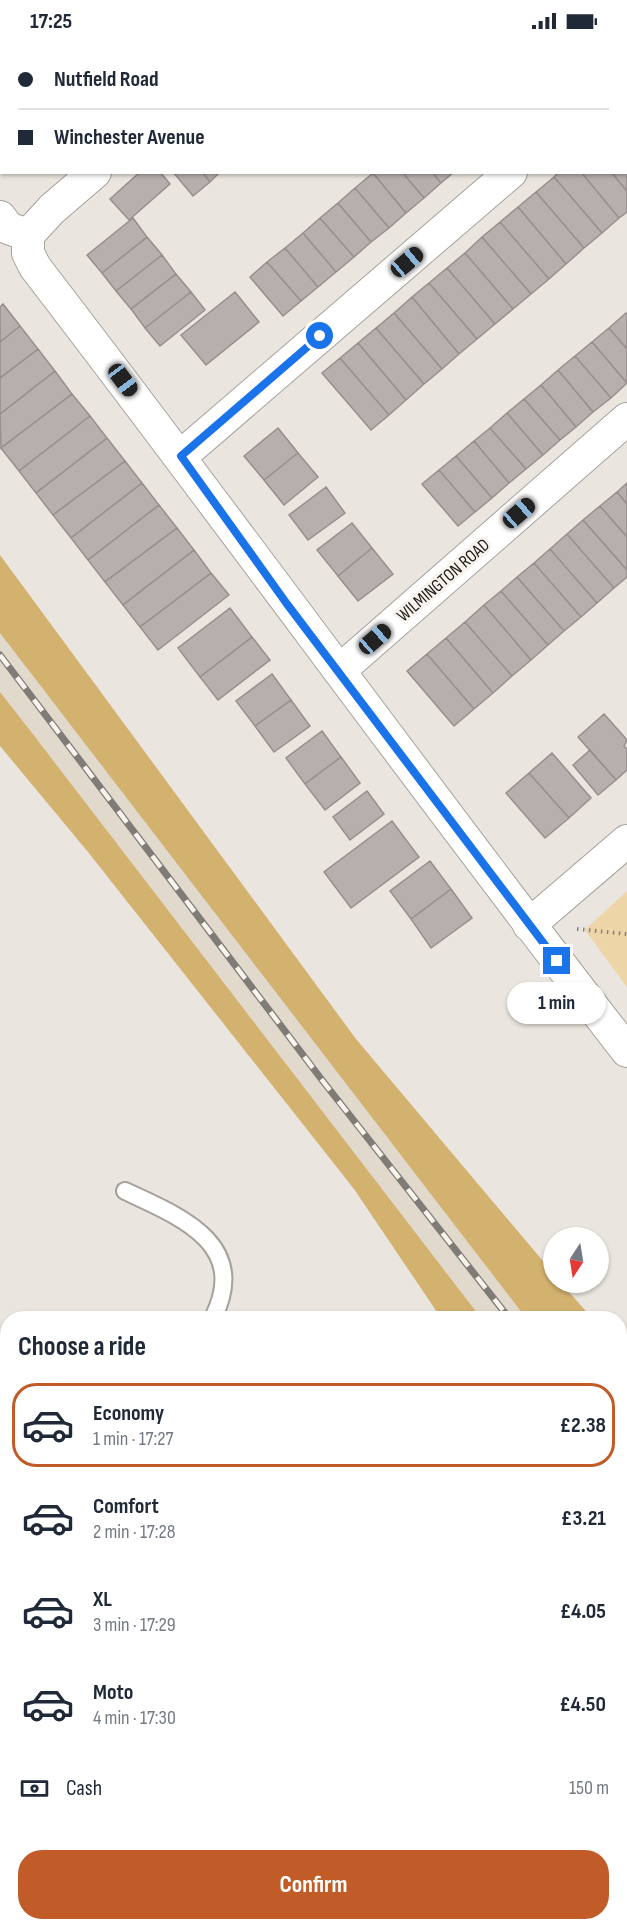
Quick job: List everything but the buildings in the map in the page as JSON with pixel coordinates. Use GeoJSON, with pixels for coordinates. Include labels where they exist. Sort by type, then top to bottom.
{"type":"FeatureCollection","features":[{"type":"Feature","properties":{"kind":"street"},"geometry":{"type":"LineString","coordinates":[[93,174],[52,208],[28,235],[28,253],[35,267],[181,456],[287,604],[627,1051]]}},
{"type":"Feature","properties":{"kind":"street"},"geometry":{"type":"LineString","coordinates":[[181,456],[509,174]]}},
{"type":"Feature","properties":{"kind":"street"},"geometry":{"type":"LineString","coordinates":[[0,217],[8,228],[28,235]]}},
{"type":"Feature","properties":{"kind":"street","name":"WILMINGTON ROAD"},"geometry":{"type":"LineString","coordinates":[[339,671],[627,419]]}},
{"type":"Feature","properties":{"kind":"street"},"geometry":{"type":"LineString","coordinates":[[529,925],[627,841]]}},
{"type":"Feature","properties":{"kind":"lane"},"geometry":{"type":"LineString","coordinates":[[125,1191],[178,1216],[204,1236],[218,1255],[226,1278],[222,1302],[217,1311]]}},
{"type":"Feature","properties":{"kind":"shaded area"},"geometry":{"type":"Polygon","coordinates":[[[0,555],[356,1039],[543,1261],[543,1293],[570,1293],[586,1311],[521,1311],[0,633],[0,555]]]}},
{"type":"Feature","properties":{"kind":"shaded area"},"geometry":{"type":"Polygon","coordinates":[[[0,633],[521,1311],[476,1311],[0,692],[0,633]]]}},
{"type":"Feature","properties":{"kind":"shaded area"},"geometry":{"type":"Polygon","coordinates":[[[0,692],[476,1311],[436,1311],[354,1189],[88,852],[0,746],[0,692]]]}},
{"type":"Feature","properties":{"kind":"shaded area"},"geometry":{"type":"Polygon","coordinates":[[[627,891],[627,987],[585,930],[627,891]]]}},
{"type":"Feature","properties":{"kind":"railway"},"geometry":{"type":"LineString","coordinates":[[0,655],[322,1080],[504,1311]]}},
{"type":"Feature","properties":{"kind":"route"},"geometry":{"type":"LineString","coordinates":[[320,336],[181,456],[287,604],[557,961]]}}]}
